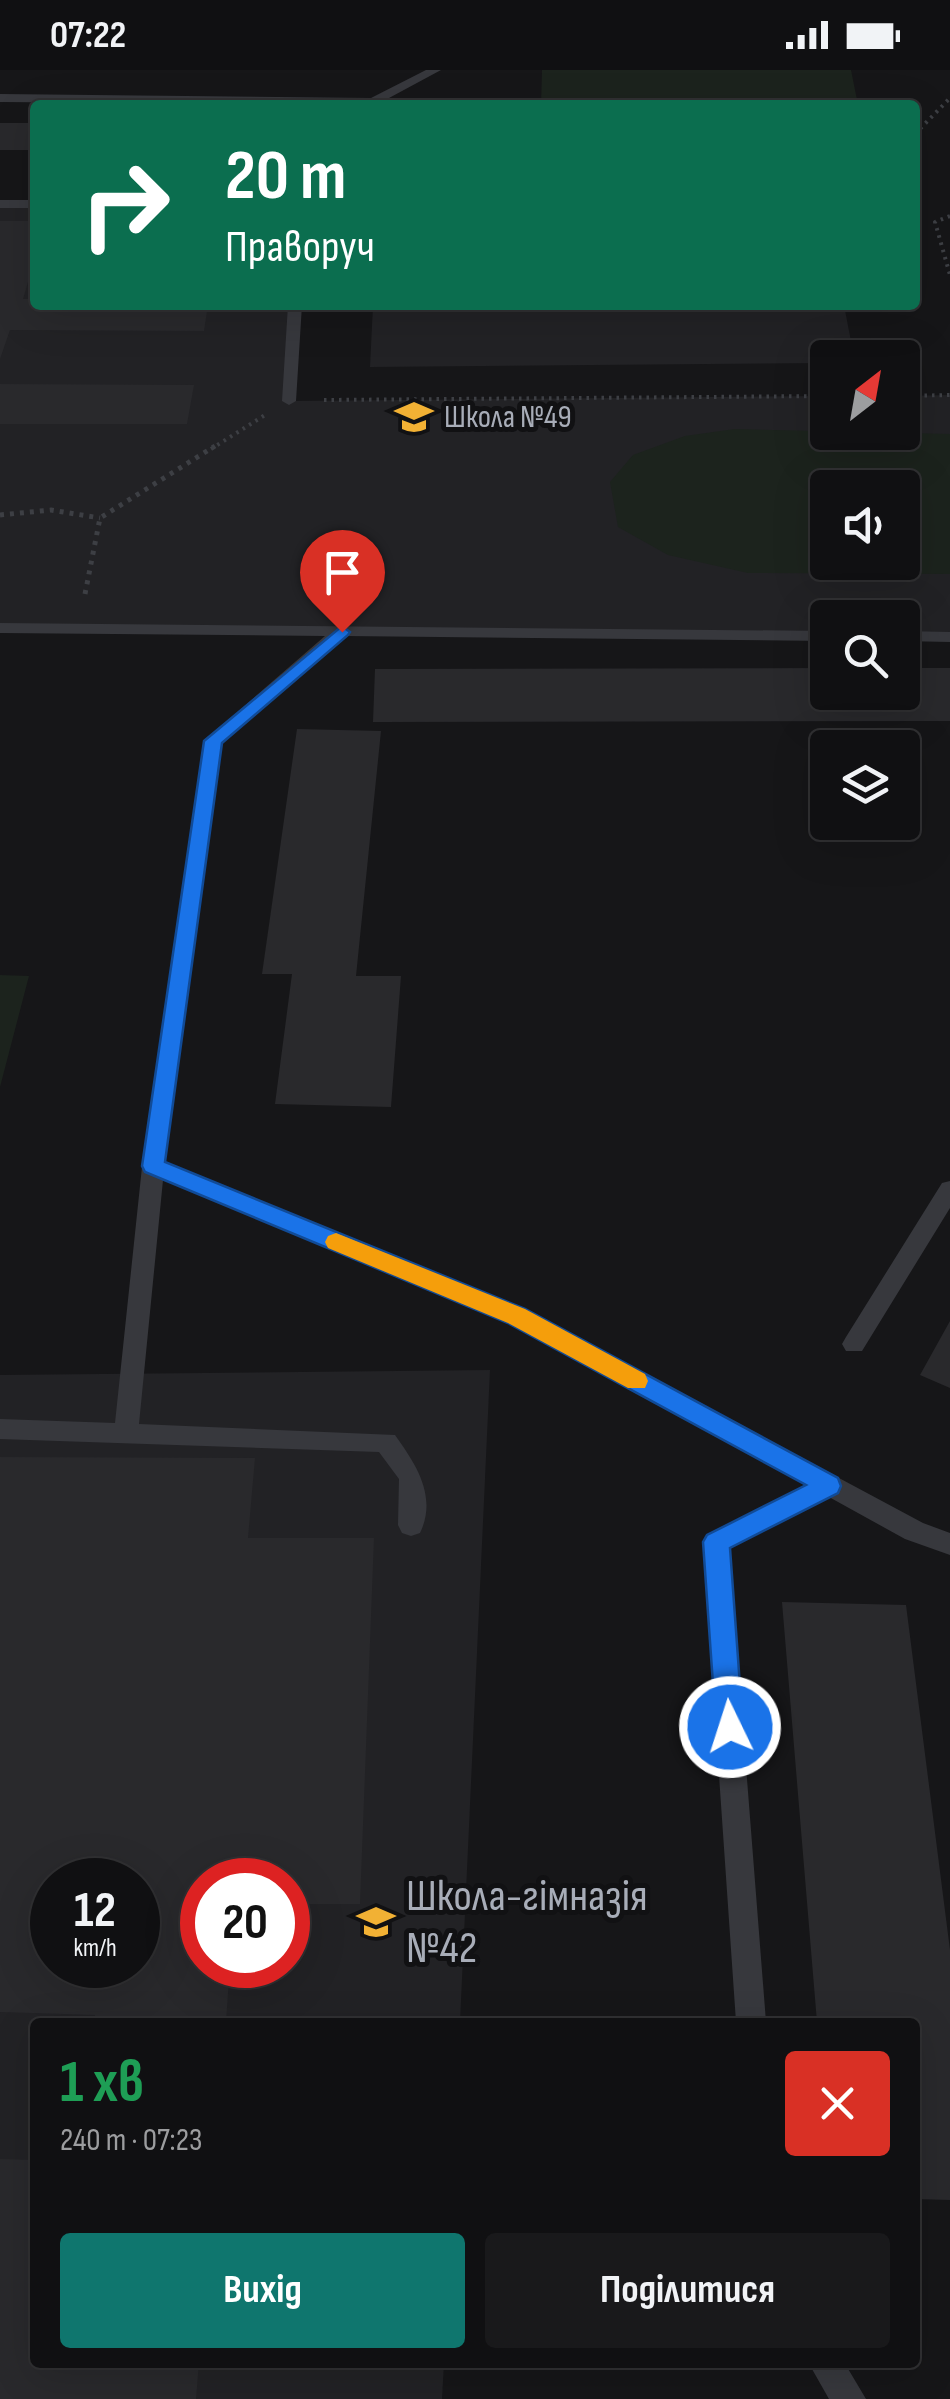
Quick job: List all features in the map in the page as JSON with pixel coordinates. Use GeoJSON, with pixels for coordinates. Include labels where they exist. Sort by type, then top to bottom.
{"type":"FeatureCollection","features":[{"type":"Feature","properties":{"kind":"lane"},"geometry":{"type":"LineString","coordinates":[[376,100],[435,70]]}},
{"type":"Feature","properties":{"kind":"lane"},"geometry":{"type":"LineString","coordinates":[[0,98],[148,100]]}},
{"type":"Feature","properties":{"kind":"lane"},"geometry":{"type":"LineString","coordinates":[[0,204],[30,204]]}},
{"type":"Feature","properties":{"kind":"lane"},"geometry":{"type":"LineString","coordinates":[[289,401],[295,310]]}},
{"type":"Feature","properties":{"kind":"lane"},"geometry":{"type":"LineString","coordinates":[[0,628],[810,636]]}},
{"type":"Feature","properties":{"kind":"lane"},"geometry":{"type":"LineString","coordinates":[[126,1431],[153,1166],[213,741],[342,632]]}},
{"type":"Feature","properties":{"kind":"lane"},"geometry":{"type":"LineString","coordinates":[[920,636],[950,636]]}},
{"type":"Feature","properties":{"kind":"lane"},"geometry":{"type":"LineString","coordinates":[[153,1166],[516,1316],[914,1531],[950,1544]]}},
{"type":"Feature","properties":{"kind":"lane"},"geometry":{"type":"LineString","coordinates":[[854,1344],[950,1189]]}},
{"type":"Feature","properties":{"kind":"lane"},"geometry":{"type":"LineString","coordinates":[[0,1429],[386,1442],[412,1477],[411,1525]]}},
{"type":"Feature","properties":{"kind":"lane"},"geometry":{"type":"LineString","coordinates":[[751,2018],[716,1542],[829,1486]]}},
{"type":"Feature","properties":{"kind":"lane"},"geometry":{"type":"LineString","coordinates":[[828,2368],[848,2399]]}},
{"type":"Feature","properties":{"kind":"path"},"geometry":{"type":"LineString","coordinates":[[920,129],[950,98]]}},
{"type":"Feature","properties":{"kind":"path"},"geometry":{"type":"LineString","coordinates":[[950,216],[936,222],[950,275]]}},
{"type":"Feature","properties":{"kind":"path"},"geometry":{"type":"LineString","coordinates":[[0,514],[51,510],[100,518],[289,401],[810,396]]}},
{"type":"Feature","properties":{"kind":"path"},"geometry":{"type":"LineString","coordinates":[[920,396],[950,396]]}},
{"type":"Feature","properties":{"kind":"path"},"geometry":{"type":"LineString","coordinates":[[78,629],[100,518]]}},
{"type":"Feature","properties":{"kind":"shaded area"},"geometry":{"type":"Polygon","coordinates":[[[542,70],[851,70],[857,100],[541,100],[542,70]]]}},
{"type":"Feature","properties":{"kind":"shaded area","name":"Школа №49"},"geometry":{"type":"Polygon","coordinates":[[[0,204],[30,204],[30,310],[295,310],[290,401],[810,396],[810,450],[920,450],[920,396],[950,395],[950,637],[920,636],[920,600],[810,600],[810,636],[0,628],[0,204]]]}},
{"type":"Feature","properties":{"kind":"shaded area"},"geometry":{"type":"Polygon","coordinates":[[[373,310],[845,310],[851,340],[810,340],[810,363],[370,367],[373,310]]]}},
{"type":"Feature","properties":{"kind":"shaded area"},"geometry":{"type":"Polygon","coordinates":[[[735,429],[810,431],[810,450],[920,450],[920,433],[950,434],[950,574],[920,574],[920,470],[810,470],[810,573],[748,573],[668,555],[618,527],[610,482],[633,455],[685,436],[735,429]]]}},
{"type":"Feature","properties":{"kind":"shaded area"},"geometry":{"type":"Polygon","coordinates":[[[0,975],[29,976],[0,1087],[0,975]]]}},
{"type":"Feature","properties":{"kind":"shaded area","name":"Школа-гімназія №42"},"geometry":{"type":"Polygon","coordinates":[[[490,1370],[460,2018],[30,2018],[30,2368],[444,2368],[442,2399],[0,2399],[0,1375],[490,1370]]]}},
{"type":"Feature","properties":{"kind":"building"},"geometry":{"type":"Polygon","coordinates":[[[0,123],[30,123],[30,150],[0,150],[0,123]]]}},
{"type":"Feature","properties":{"kind":"building"},"geometry":{"type":"Polygon","coordinates":[[[0,221],[30,221],[30,275],[23,299],[30,299],[30,310],[207,310],[204,331],[10,330],[0,359],[0,221]]]}},
{"type":"Feature","properties":{"kind":"building"},"geometry":{"type":"Polygon","coordinates":[[[0,384],[194,385],[187,424],[0,424],[0,384]]]}},
{"type":"Feature","properties":{"kind":"building"},"geometry":{"type":"Polygon","coordinates":[[[810,668],[810,710],[920,710],[920,668],[950,668],[950,721],[373,722],[375,669],[810,668]]]}},
{"type":"Feature","properties":{"kind":"building"},"geometry":{"type":"Polygon","coordinates":[[[297,729],[381,731],[356,976],[401,976],[391,1107],[275,1104],[292,974],[262,974],[297,729]]]}},
{"type":"Feature","properties":{"kind":"building"},"geometry":{"type":"Polygon","coordinates":[[[950,1321],[950,1388],[920,1375],[950,1321]]]}},
{"type":"Feature","properties":{"kind":"building"},"geometry":{"type":"Polygon","coordinates":[[[0,1457],[255,1458],[248,1538],[374,1538],[360,1904],[310,1904],[310,1858],[180,1858],[180,1988],[228,1988],[226,2018],[95,2018],[95,2015],[0,2012],[0,1457]]]}},
{"type":"Feature","properties":{"kind":"building"},"geometry":{"type":"Polygon","coordinates":[[[782,1602],[906,1605],[950,1950],[950,2200],[920,2199],[920,2018],[817,2018],[782,1602]]]}},
{"type":"Feature","properties":{"kind":"building"},"geometry":{"type":"Polygon","coordinates":[[[0,2159],[30,2160],[30,2368],[199,2368],[196,2399],[0,2399],[0,2159]]]}},
{"type":"Feature","properties":{"kind":"slow traffic"},"geometry":{"type":"LineString","coordinates":[[336,1242],[516,1316],[636,1381]]}},
{"type":"Feature","properties":{"kind":"place","name":"Школа №49"},"geometry":{"type":"Point","coordinates":[414,417]}},
{"type":"Feature","properties":{"kind":"place","name":"Школа-гімназія №42"},"geometry":{"type":"Point","coordinates":[376,1922]}},
{"type":"Feature","properties":{"kind":"route"},"geometry":{"type":"LineString","coordinates":[[342,632],[213,741],[153,1166],[516,1316],[829,1486],[716,1542],[730,1727]]}}]}
